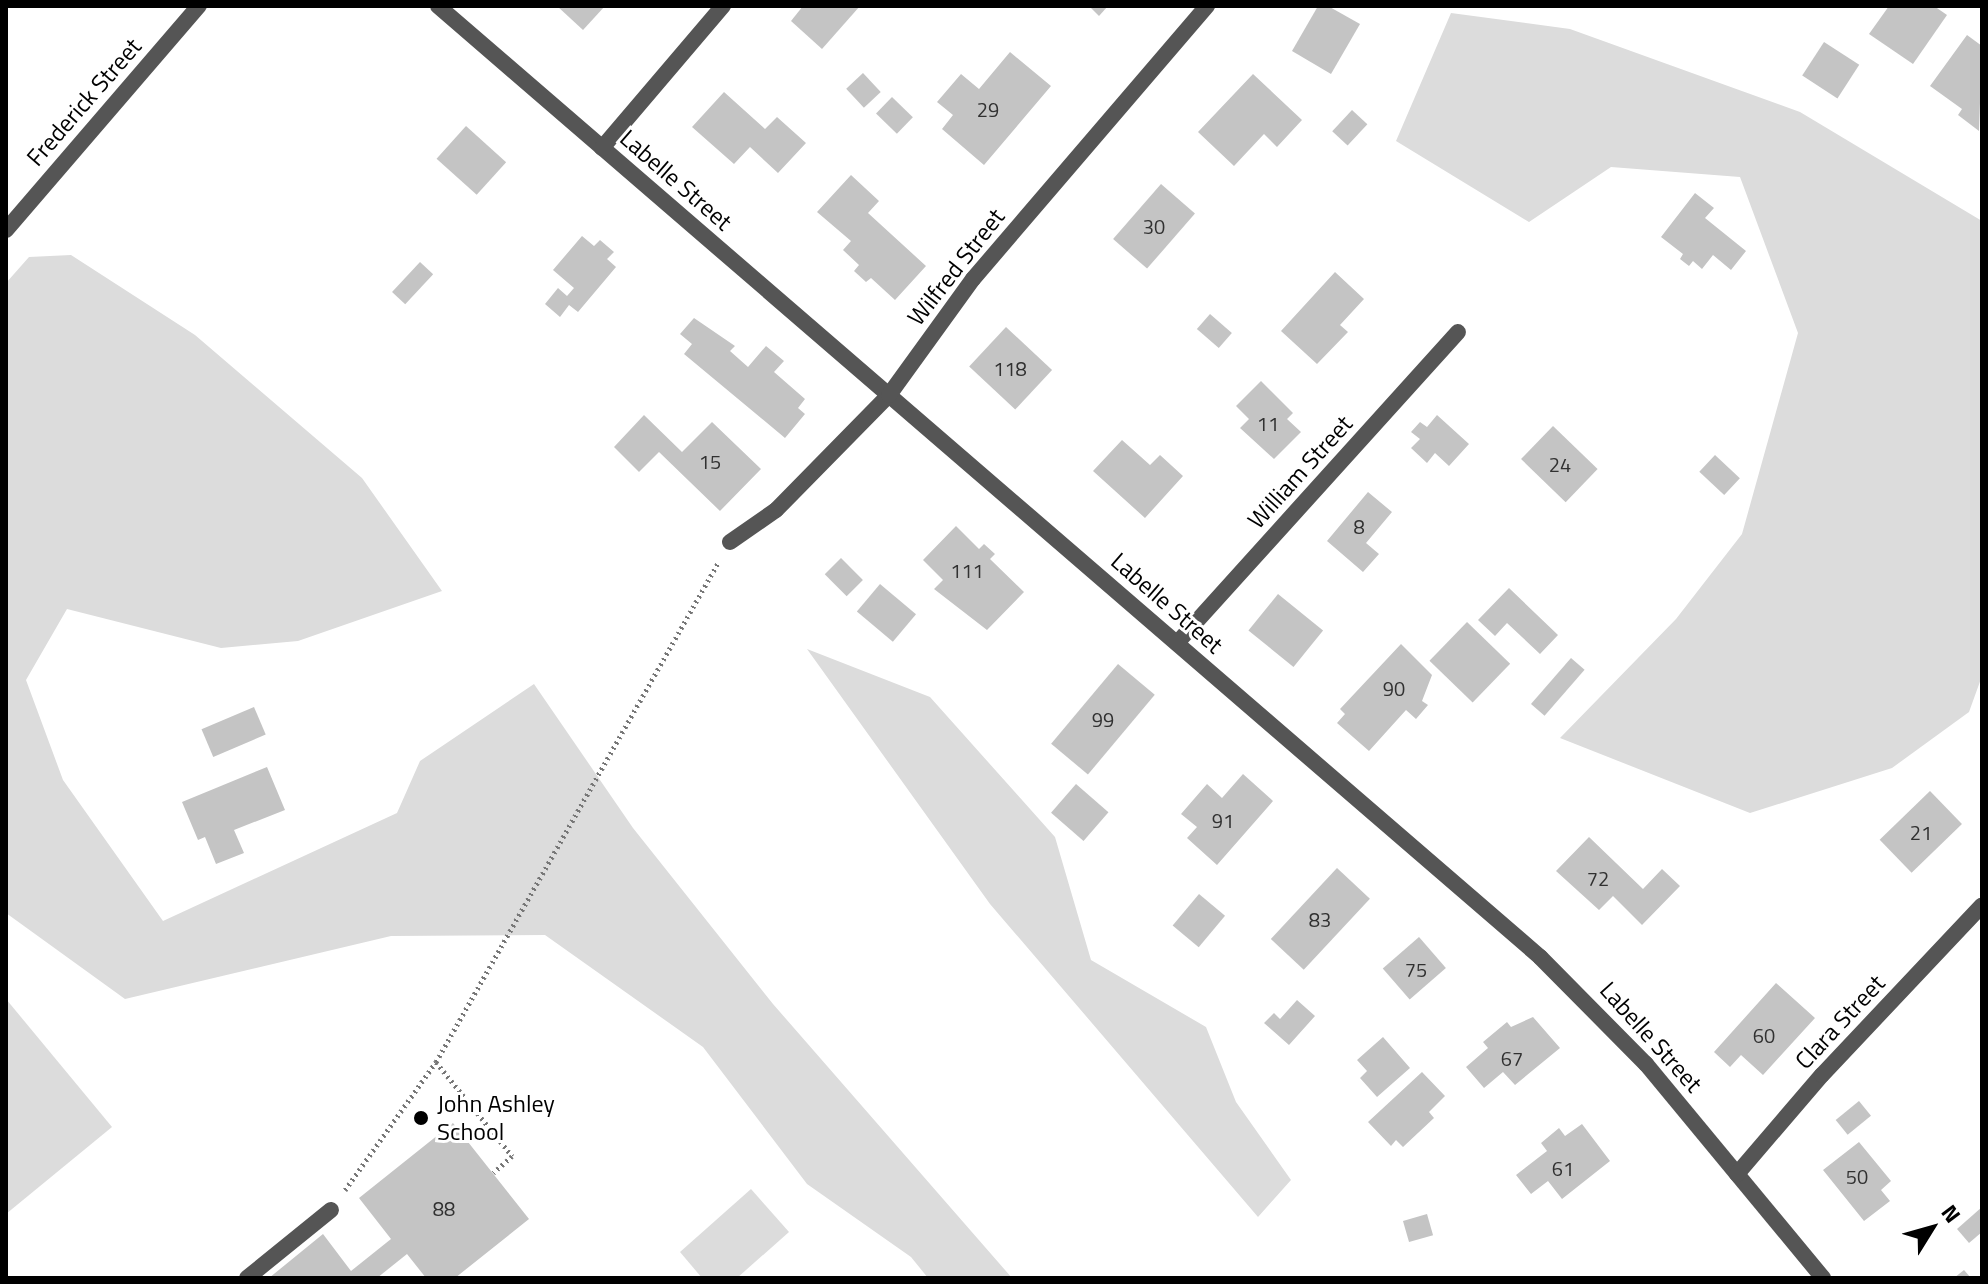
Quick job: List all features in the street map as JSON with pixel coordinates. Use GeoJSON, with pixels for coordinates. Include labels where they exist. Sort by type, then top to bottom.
{"type":"FeatureCollection","features":[{"type":"Feature","properties":{"kind":"street","name":"Frederick Street"},"geometry":{"type":"LineString","coordinates":[[6,230],[199,6]]}},
{"type":"Feature","properties":{"kind":"street","name":"Labelle Street"},"geometry":{"type":"LineString","coordinates":[[438,6],[1177,643],[1593,1007],[1823,1278]]}},
{"type":"Feature","properties":{"kind":"street"},"geometry":{"type":"LineString","coordinates":[[602,148],[723,6]]}},
{"type":"Feature","properties":{"kind":"street","name":"Wilfred Street"},"geometry":{"type":"LineString","coordinates":[[730,542],[776,510],[889,395],[973,279],[1207,6]]}},
{"type":"Feature","properties":{"kind":"street","name":"William Street"},"geometry":{"type":"LineString","coordinates":[[1177,643],[1458,332]]}},
{"type":"Feature","properties":{"kind":"street","name":"Clara Street"},"geometry":{"type":"LineString","coordinates":[[1737,1174],[1822,1075],[1982,905]]}},
{"type":"Feature","properties":{"kind":"street"},"geometry":{"type":"LineString","coordinates":[[247,1278],[331,1210]]}},
{"type":"Feature","properties":{"kind":"path"},"geometry":{"type":"LineString","coordinates":[[331,1210],[436,1062],[730,542]]}},
{"type":"Feature","properties":{"kind":"path"},"geometry":{"type":"LineString","coordinates":[[436,1062],[512,1156],[493,1173]]}},
{"type":"Feature","properties":{"kind":"shaded area"},"geometry":{"type":"Polygon","coordinates":[[[1451,13],[1570,29],[1800,112],[1982,221],[1982,676],[1969,712],[1892,768],[1750,813],[1560,738],[1676,619],[1742,534],[1798,333],[1740,177],[1611,167],[1529,222],[1396,141],[1451,13]]]}},
{"type":"Feature","properties":{"kind":"shaded area"},"geometry":{"type":"Polygon","coordinates":[[[71,255],[195,335],[362,478],[442,591],[298,641],[221,648],[67,609],[26,680],[63,780],[163,921],[397,813],[420,761],[534,684],[633,828],[773,1004],[1012,1278],[928,1278],[911,1257],[807,1184],[703,1047],[545,935],[391,936],[125,999],[6,913],[6,283],[29,257],[71,255]]]}},
{"type":"Feature","properties":{"kind":"shaded area"},"geometry":{"type":"Polygon","coordinates":[[[807,649],[930,697],[1055,837],[1091,960],[1206,1027],[1236,1102],[1291,1180],[1258,1217],[990,904],[807,649]]]}},
{"type":"Feature","properties":{"kind":"shaded area"},"geometry":{"type":"Polygon","coordinates":[[[6,999],[112,1127],[6,1214],[6,999]]]}},
{"type":"Feature","properties":{"kind":"shaded area"},"geometry":{"type":"Polygon","coordinates":[[[751,1189],[789,1232],[737,1278],[702,1278],[680,1252],[751,1189]]]}},
{"type":"Feature","properties":{"kind":"building"},"geometry":{"type":"Polygon","coordinates":[[[557,6],[605,6],[583,30],[557,6]]]}},
{"type":"Feature","properties":{"kind":"building"},"geometry":{"type":"Polygon","coordinates":[[[803,6],[860,6],[822,49],[791,21],[803,6]]]}},
{"type":"Feature","properties":{"kind":"building"},"geometry":{"type":"Polygon","coordinates":[[[1089,6],[1108,6],[1099,16],[1089,6]]]}},
{"type":"Feature","properties":{"kind":"building"},"geometry":{"type":"Polygon","coordinates":[[[1318,6],[1328,6],[1360,24],[1331,74],[1292,51],[1318,6]]]}},
{"type":"Feature","properties":{"kind":"building"},"geometry":{"type":"Polygon","coordinates":[[[1889,6],[1934,6],[1947,15],[1913,64],[1869,34],[1889,6]]]}},
{"type":"Feature","properties":{"kind":"building"},"geometry":{"type":"Polygon","coordinates":[[[1967,35],[1982,46],[1979,131],[1958,115],[1962,109],[1930,86],[1967,35]]]}},
{"type":"Feature","properties":{"kind":"building"},"geometry":{"type":"Polygon","coordinates":[[[1824,42],[1859,65],[1837,98],[1802,76],[1824,42]]]}},
{"type":"Feature","properties":{"kind":"building"},"geometry":{"type":"Polygon","coordinates":[[[1010,52],[1051,86],[984,165],[942,129],[953,115],[937,102],[961,74],[979,89],[1010,52]]]}},
{"type":"Feature","properties":{"kind":"building"},"geometry":{"type":"Polygon","coordinates":[[[863,73],[881,92],[864,108],[846,89],[863,73]]]}},
{"type":"Feature","properties":{"kind":"building"},"geometry":{"type":"Polygon","coordinates":[[[1253,74],[1302,120],[1277,147],[1264,134],[1234,166],[1198,132],[1253,74]]]}},
{"type":"Feature","properties":{"kind":"building"},"geometry":{"type":"Polygon","coordinates":[[[724,92],[765,129],[777,117],[806,143],[778,173],[750,147],[734,164],[692,127],[724,92]]]}},
{"type":"Feature","properties":{"kind":"building"},"geometry":{"type":"Polygon","coordinates":[[[892,97],[913,117],[897,134],[876,114],[892,97]]]}},
{"type":"Feature","properties":{"kind":"building"},"geometry":{"type":"Polygon","coordinates":[[[1352,110],[1367,124],[1348,146],[1332,131],[1352,110]]]}},
{"type":"Feature","properties":{"kind":"building"},"geometry":{"type":"Polygon","coordinates":[[[466,126],[506,162],[477,195],[437,159],[466,126]]]}},
{"type":"Feature","properties":{"kind":"building"},"geometry":{"type":"Polygon","coordinates":[[[851,175],[879,201],[868,213],[926,266],[895,300],[871,278],[866,282],[854,271],[859,265],[843,250],[851,241],[817,212],[851,175]]]}},
{"type":"Feature","properties":{"kind":"building"},"geometry":{"type":"Polygon","coordinates":[[[1161,184],[1195,214],[1147,269],[1113,239],[1161,184]]]}},
{"type":"Feature","properties":{"kind":"building"},"geometry":{"type":"Polygon","coordinates":[[[1695,193],[1714,208],[1705,218],[1746,251],[1731,270],[1713,255],[1702,269],[1693,261],[1689,266],[1680,259],[1683,254],[1661,237],[1695,193]]]}},
{"type":"Feature","properties":{"kind":"building"},"geometry":{"type":"Polygon","coordinates":[[[582,236],[594,246],[600,240],[614,252],[607,259],[616,267],[578,312],[569,305],[560,317],[545,304],[558,288],[567,296],[574,288],[553,270],[582,236]]]}},
{"type":"Feature","properties":{"kind":"building"},"geometry":{"type":"Polygon","coordinates":[[[420,262],[433,274],[405,304],[392,292],[420,262]]]}},
{"type":"Feature","properties":{"kind":"building"},"geometry":{"type":"Polygon","coordinates":[[[1335,272],[1364,299],[1340,325],[1348,332],[1317,364],[1281,331],[1335,272]]]}},
{"type":"Feature","properties":{"kind":"building"},"geometry":{"type":"Polygon","coordinates":[[[1210,314],[1232,333],[1219,348],[1197,329],[1210,314]]]}},
{"type":"Feature","properties":{"kind":"building"},"geometry":{"type":"Polygon","coordinates":[[[694,318],[735,346],[730,351],[748,367],[766,346],[784,361],[774,372],[805,399],[798,408],[805,414],[785,438],[684,354],[692,344],[680,334],[694,318]]]}},
{"type":"Feature","properties":{"kind":"building"},"geometry":{"type":"Polygon","coordinates":[[[1006,327],[1052,370],[1015,409],[969,366],[1006,327]]]}},
{"type":"Feature","properties":{"kind":"building"},"geometry":{"type":"Polygon","coordinates":[[[1261,381],[1293,413],[1287,419],[1301,432],[1274,459],[1240,428],[1249,419],[1236,406],[1261,381]]]}},
{"type":"Feature","properties":{"kind":"building"},"geometry":{"type":"Polygon","coordinates":[[[644,415],[682,452],[712,422],[761,469],[720,511],[659,452],[639,472],[614,447],[644,415]]]}},
{"type":"Feature","properties":{"kind":"building"},"geometry":{"type":"Polygon","coordinates":[[[1437,415],[1469,444],[1449,466],[1435,453],[1427,463],[1411,448],[1420,439],[1411,432],[1420,422],[1427,427],[1437,415]]]}},
{"type":"Feature","properties":{"kind":"building"},"geometry":{"type":"Polygon","coordinates":[[[1553,426],[1598,469],[1566,502],[1521,459],[1553,426]]]}},
{"type":"Feature","properties":{"kind":"building"},"geometry":{"type":"Polygon","coordinates":[[[1122,440],[1150,465],[1160,455],[1183,476],[1145,518],[1093,471],[1122,440]]]}},
{"type":"Feature","properties":{"kind":"building"},"geometry":{"type":"Polygon","coordinates":[[[1715,455],[1740,478],[1724,495],[1699,472],[1715,455]]]}},
{"type":"Feature","properties":{"kind":"building"},"geometry":{"type":"Polygon","coordinates":[[[1368,492],[1392,512],[1366,543],[1379,554],[1363,572],[1327,541],[1368,492]]]}},
{"type":"Feature","properties":{"kind":"building"},"geometry":{"type":"Polygon","coordinates":[[[956,526],[979,549],[984,544],[995,554],[990,559],[1024,592],[987,630],[934,589],[943,580],[923,560],[956,526]]]}},
{"type":"Feature","properties":{"kind":"building"},"geometry":{"type":"Polygon","coordinates":[[[841,558],[863,580],[847,596],[825,574],[841,558]]]}},
{"type":"Feature","properties":{"kind":"building"},"geometry":{"type":"Polygon","coordinates":[[[880,584],[916,614],[893,642],[857,612],[880,584]]]}},
{"type":"Feature","properties":{"kind":"building"},"geometry":{"type":"Polygon","coordinates":[[[1509,588],[1558,635],[1540,654],[1507,623],[1495,636],[1478,620],[1509,588]]]}},
{"type":"Feature","properties":{"kind":"building"},"geometry":{"type":"Polygon","coordinates":[[[1278,594],[1323,631],[1293,667],[1248,631],[1278,594]]]}},
{"type":"Feature","properties":{"kind":"building"},"geometry":{"type":"Polygon","coordinates":[[[1467,622],[1510,664],[1473,703],[1429,661],[1467,622]]]}},
{"type":"Feature","properties":{"kind":"building"},"geometry":{"type":"Polygon","coordinates":[[[1401,644],[1432,675],[1422,701],[1428,705],[1416,719],[1406,710],[1369,751],[1337,723],[1345,714],[1340,709],[1401,644]]]}},
{"type":"Feature","properties":{"kind":"building"},"geometry":{"type":"Polygon","coordinates":[[[1571,658],[1585,670],[1545,716],[1531,704],[1571,658]]]}},
{"type":"Feature","properties":{"kind":"building"},"geometry":{"type":"Polygon","coordinates":[[[1118,664],[1155,695],[1088,775],[1051,744],[1118,664]]]}},
{"type":"Feature","properties":{"kind":"building"},"geometry":{"type":"Polygon","coordinates":[[[254,707],[266,735],[213,757],[202,729],[254,707]]]}},
{"type":"Feature","properties":{"kind":"building"},"geometry":{"type":"Polygon","coordinates":[[[267,767],[285,810],[234,830],[244,853],[216,864],[205,837],[198,840],[182,802],[267,767]]]}},
{"type":"Feature","properties":{"kind":"building"},"geometry":{"type":"Polygon","coordinates":[[[1243,774],[1273,801],[1217,865],[1187,838],[1197,827],[1181,814],[1207,784],[1222,798],[1243,774]]]}},
{"type":"Feature","properties":{"kind":"building"},"geometry":{"type":"Polygon","coordinates":[[[1076,784],[1108,812],[1084,841],[1051,813],[1076,784]]]}},
{"type":"Feature","properties":{"kind":"building"},"geometry":{"type":"Polygon","coordinates":[[[1930,791],[1962,824],[1912,873],[1880,840],[1930,791]]]}},
{"type":"Feature","properties":{"kind":"building"},"geometry":{"type":"Polygon","coordinates":[[[1589,837],[1643,889],[1662,869],[1680,886],[1642,925],[1613,896],[1599,910],[1556,871],[1589,837]]]}},
{"type":"Feature","properties":{"kind":"building"},"geometry":{"type":"Polygon","coordinates":[[[1337,868],[1370,899],[1304,970],[1271,939],[1337,868]]]}},
{"type":"Feature","properties":{"kind":"building"},"geometry":{"type":"Polygon","coordinates":[[[1199,894],[1225,916],[1199,947],[1173,925],[1199,894]]]}},
{"type":"Feature","properties":{"kind":"building"},"geometry":{"type":"Polygon","coordinates":[[[1419,937],[1446,968],[1410,999],[1383,968],[1419,937]]]}},
{"type":"Feature","properties":{"kind":"building"},"geometry":{"type":"Polygon","coordinates":[[[1776,983],[1815,1018],[1763,1075],[1741,1055],[1730,1067],[1714,1052],[1776,983]]]}},
{"type":"Feature","properties":{"kind":"building"},"geometry":{"type":"Polygon","coordinates":[[[1297,1000],[1315,1016],[1289,1045],[1264,1023],[1274,1013],[1280,1019],[1297,1000]]]}},
{"type":"Feature","properties":{"kind":"building"},"geometry":{"type":"Polygon","coordinates":[[[1533,1017],[1560,1048],[1515,1085],[1503,1072],[1484,1088],[1466,1067],[1488,1048],[1483,1042],[1507,1022],[1511,1027],[1533,1017]]]}},
{"type":"Feature","properties":{"kind":"building"},"geometry":{"type":"Polygon","coordinates":[[[1383,1037],[1410,1068],[1377,1097],[1360,1078],[1367,1071],[1357,1060],[1383,1037]]]}},
{"type":"Feature","properties":{"kind":"building"},"geometry":{"type":"Polygon","coordinates":[[[1422,1072],[1445,1096],[1429,1112],[1434,1118],[1403,1147],[1396,1140],[1391,1146],[1368,1122],[1422,1072]]]}},
{"type":"Feature","properties":{"kind":"building"},"geometry":{"type":"Polygon","coordinates":[[[1859,1101],[1871,1116],[1848,1135],[1836,1120],[1859,1101]]]}},
{"type":"Feature","properties":{"kind":"building"},"geometry":{"type":"Polygon","coordinates":[[[453,1123],[529,1219],[455,1278],[426,1278],[407,1254],[377,1278],[269,1278],[323,1234],[351,1271],[391,1239],[359,1198],[453,1123]]]}},
{"type":"Feature","properties":{"kind":"building"},"geometry":{"type":"Polygon","coordinates":[[[1582,1124],[1610,1161],[1562,1199],[1548,1181],[1531,1194],[1516,1175],[1547,1151],[1541,1143],[1559,1128],[1565,1136],[1582,1124]]]}},
{"type":"Feature","properties":{"kind":"building"},"geometry":{"type":"Polygon","coordinates":[[[1859,1142],[1891,1181],[1881,1190],[1890,1201],[1864,1221],[1823,1170],[1859,1142]]]}},
{"type":"Feature","properties":{"kind":"building"},"geometry":{"type":"Polygon","coordinates":[[[1982,1207],[1982,1232],[1969,1243],[1957,1229],[1982,1207]]]}},
{"type":"Feature","properties":{"kind":"building"},"geometry":{"type":"Polygon","coordinates":[[[1427,1214],[1433,1235],[1409,1242],[1403,1221],[1427,1214]]]}},
{"type":"Feature","properties":{"kind":"building"},"geometry":{"type":"Polygon","coordinates":[[[1964,1270],[1971,1278],[1954,1278],[1964,1270]]]}},
{"type":"Feature","properties":{"kind":"place","name":"John Ashley School"},"geometry":{"type":"Point","coordinates":[421,1118]}}]}
